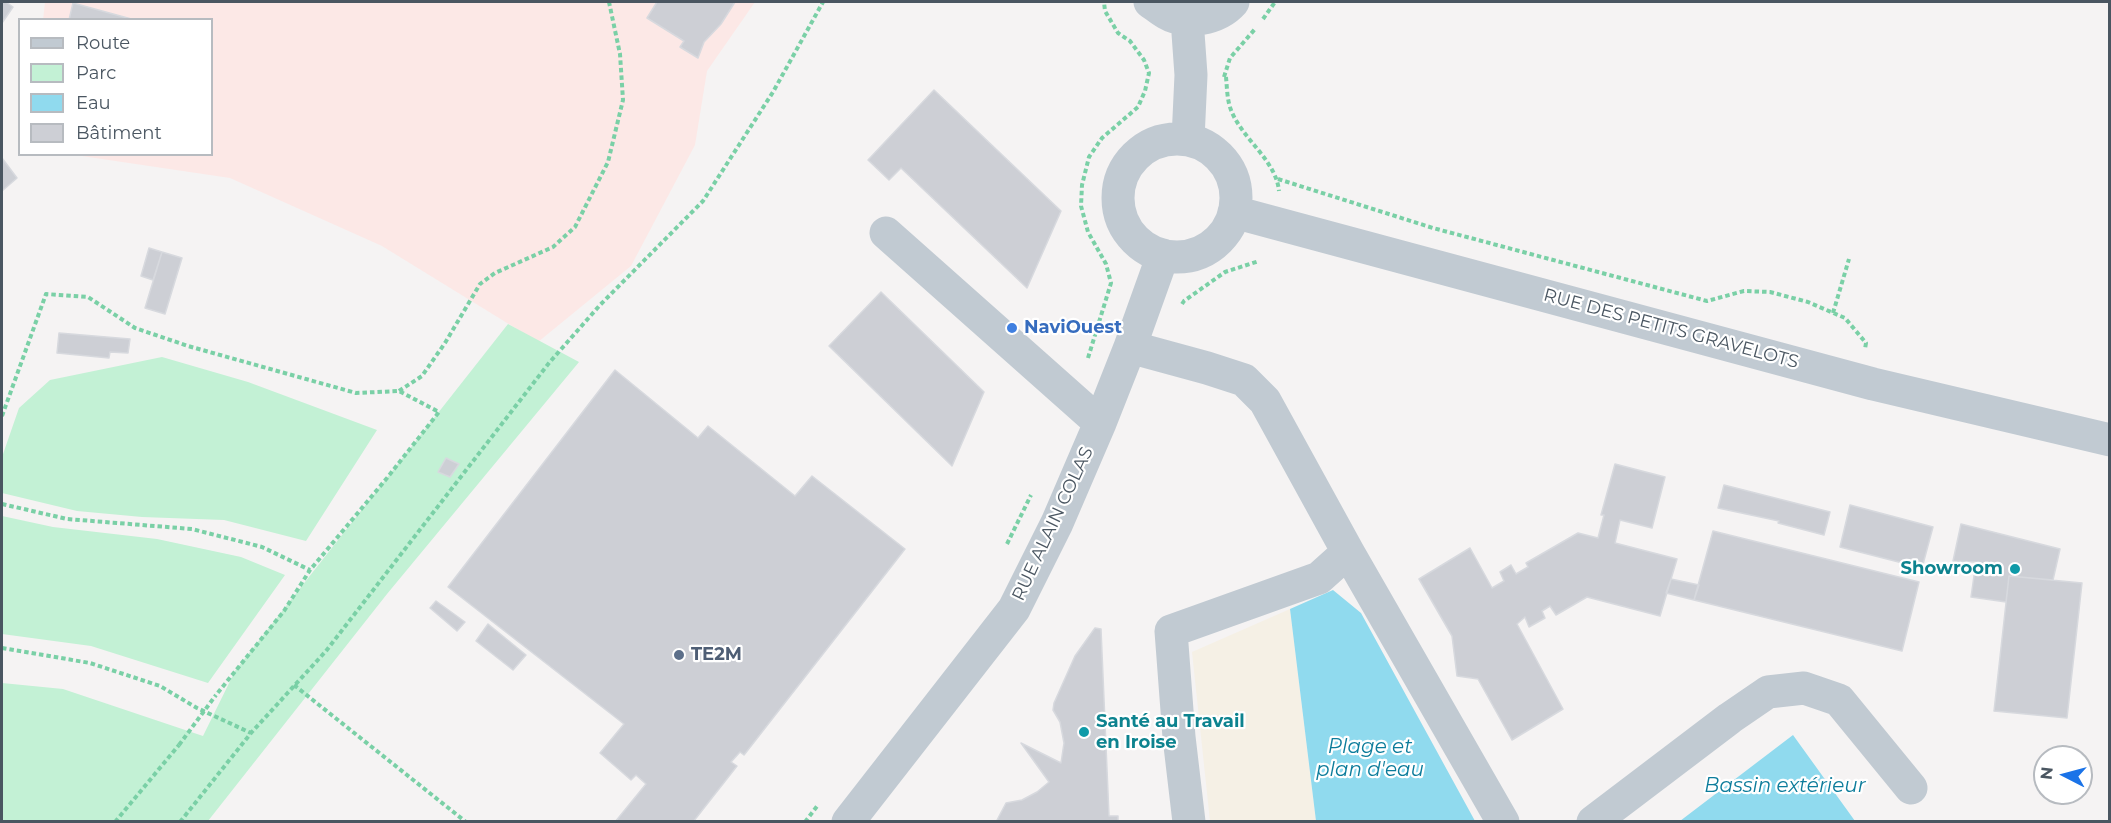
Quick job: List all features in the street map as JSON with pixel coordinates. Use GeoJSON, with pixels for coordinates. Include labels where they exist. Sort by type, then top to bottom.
{"type":"FeatureCollection","features":[{"type":"Feature","properties":{"kind":"street"},"geometry":{"type":"LineString","coordinates":[[1150,2],[1167,14],[1187,20],[1210,17],[1233,2]]}},
{"type":"Feature","properties":{"kind":"street"},"geometry":{"type":"LineString","coordinates":[[1187,20],[1191,75],[1188,140]]}},
{"type":"Feature","properties":{"kind":"street"},"geometry":{"type":"LineString","coordinates":[[1168,140],[1188,140],[1206,146],[1220,158],[1231,174],[1235,193],[1234,212],[1227,228],[1215,243],[1199,252],[1181,256],[1163,255],[1144,247],[1130,233],[1120,216],[1118,195],[1122,176],[1133,158],[1148,146],[1168,140]]}},
{"type":"Feature","properties":{"kind":"street","name":"RUE DES PETITS GRAVELOTS"},"geometry":{"type":"LineString","coordinates":[[1234,212],[1858,380],[2109,440]]}},
{"type":"Feature","properties":{"kind":"street"},"geometry":{"type":"LineString","coordinates":[[886,233],[1100,423]]}},
{"type":"Feature","properties":{"kind":"street","name":"RUE ALAIN COLAS"},"geometry":{"type":"LineString","coordinates":[[848,822],[1014,609],[1057,523],[1100,423],[1163,255]]}},
{"type":"Feature","properties":{"kind":"street"},"geometry":{"type":"LineString","coordinates":[[1130,347],[1244,380],[1265,401],[1348,552],[1503,822]]}},
{"type":"Feature","properties":{"kind":"street"},"geometry":{"type":"LineString","coordinates":[[1189,822],[1179,737],[1171,631],[1319,578],[1348,552]]}},
{"type":"Feature","properties":{"kind":"street"},"geometry":{"type":"LineString","coordinates":[[1593,822],[1768,692],[1804,688],[1839,700],[1911,788]]}},
{"type":"Feature","properties":{"kind":"path"},"geometry":{"type":"LineString","coordinates":[[399,391],[422,376],[445,343],[480,284],[495,273],[553,248],[575,227],[608,162],[623,100],[620,54],[609,2]]}},
{"type":"Feature","properties":{"kind":"path"},"geometry":{"type":"LineString","coordinates":[[180,822],[251,733],[326,651],[549,363],[600,305],[703,201],[773,92],[823,2]]}},
{"type":"Feature","properties":{"kind":"path"},"geometry":{"type":"LineString","coordinates":[[1075,400],[1110,284],[1106,264],[1088,232],[1081,206],[1082,184],[1089,157],[1102,138],[1138,107],[1149,74],[1144,60],[1130,41],[1118,33],[1105,11],[1104,2]]}},
{"type":"Feature","properties":{"kind":"path"},"geometry":{"type":"LineString","coordinates":[[1226,77],[1231,109],[1244,132],[1278,179],[1279,192]]}},
{"type":"Feature","properties":{"kind":"path"},"geometry":{"type":"LineString","coordinates":[[1278,179],[1433,228],[1707,301],[1744,291],[1770,292],[1808,302],[1845,318],[1866,343],[1858,380]]}},
{"type":"Feature","properties":{"kind":"path"},"geometry":{"type":"LineString","coordinates":[[1833,313],[1849,259]]}},
{"type":"Feature","properties":{"kind":"path"},"geometry":{"type":"LineString","coordinates":[[2,416],[46,294],[88,297],[135,328],[188,346],[356,393],[399,391],[439,412],[310,570],[284,611],[216,694],[179,745],[115,822]]}},
{"type":"Feature","properties":{"kind":"path"},"geometry":{"type":"LineString","coordinates":[[1005,548],[1035,487]]}},
{"type":"Feature","properties":{"kind":"path"},"geometry":{"type":"LineString","coordinates":[[2,504],[67,519],[192,529],[262,547],[310,570]]}},
{"type":"Feature","properties":{"kind":"path"},"geometry":{"type":"LineString","coordinates":[[2,648],[90,663],[160,686],[197,708],[251,733]]}},
{"type":"Feature","properties":{"kind":"path"},"geometry":{"type":"LineString","coordinates":[[294,686],[466,822]]}},
{"type":"Feature","properties":{"kind":"path"},"geometry":{"type":"LineString","coordinates":[[805,822],[820,803]]}},
{"type":"Feature","properties":{"kind":"shaded area"},"geometry":{"type":"Polygon","coordinates":[[[45,2],[755,2],[707,71],[695,145],[631,266],[538,342],[382,246],[230,178],[82,156],[213,156],[213,18],[43,18],[45,2]]]}},
{"type":"Feature","properties":{"kind":"green space"},"geometry":{"type":"Polygon","coordinates":[[[508,324],[579,362],[387,594],[208,821],[2,821],[2,683],[63,689],[203,736],[235,671],[508,324]]]}},
{"type":"Feature","properties":{"kind":"green space"},"geometry":{"type":"Polygon","coordinates":[[[162,357],[248,382],[377,430],[306,541],[224,520],[142,517],[77,511],[2,493],[2,457],[19,408],[50,380],[162,357]]]}},
{"type":"Feature","properties":{"kind":"green space"},"geometry":{"type":"Polygon","coordinates":[[[2,516],[53,527],[157,539],[241,557],[285,575],[208,683],[91,646],[2,634],[2,516]]]}},
{"type":"Feature","properties":{"kind":"sand"},"geometry":{"type":"Polygon","coordinates":[[[1290,609],[1316,821],[1210,821],[1192,652],[1290,609]]]}},
{"type":"Feature","properties":{"kind":"water","name":"Plage et plan d'eau"},"geometry":{"type":"Polygon","coordinates":[[[1333,590],[1361,613],[1475,821],[1316,821],[1290,609],[1333,590]]]}},
{"type":"Feature","properties":{"kind":"water","name":"Bassin extérieur"},"geometry":{"type":"Polygon","coordinates":[[[1793,735],[1855,821],[1680,821],[1793,735]]]}},
{"type":"Feature","properties":{"kind":"building"},"geometry":{"type":"Polygon","coordinates":[[[2,2],[13,7],[2,23],[2,2]]]}},
{"type":"Feature","properties":{"kind":"building"},"geometry":{"type":"Polygon","coordinates":[[[657,2],[735,2],[721,24],[704,42],[698,58],[680,47],[684,41],[647,18],[657,2]]]}},
{"type":"Feature","properties":{"kind":"building"},"geometry":{"type":"Polygon","coordinates":[[[73,3],[128,18],[69,18],[73,3]]]}},
{"type":"Feature","properties":{"kind":"building"},"geometry":{"type":"Polygon","coordinates":[[[934,90],[1061,211],[1027,288],[901,168],[889,180],[868,160],[934,90]]]}},
{"type":"Feature","properties":{"kind":"building"},"geometry":{"type":"Polygon","coordinates":[[[2,158],[17,178],[2,191],[2,158]]]}},
{"type":"Feature","properties":{"kind":"building"},"geometry":{"type":"Polygon","coordinates":[[[149,248],[162,252],[153,280],[141,276],[149,248]]]}},
{"type":"Feature","properties":{"kind":"building"},"geometry":{"type":"Polygon","coordinates":[[[162,252],[182,258],[165,314],[145,308],[162,252]]]}},
{"type":"Feature","properties":{"kind":"building"},"geometry":{"type":"Polygon","coordinates":[[[881,292],[984,392],[952,466],[829,346],[881,292]]]}},
{"type":"Feature","properties":{"kind":"building"},"geometry":{"type":"Polygon","coordinates":[[[59,333],[130,339],[128,353],[110,352],[109,358],[57,353],[59,333]]]}},
{"type":"Feature","properties":{"kind":"building","name":"TE2M"},"geometry":{"type":"Polygon","coordinates":[[[615,370],[698,438],[708,426],[795,496],[812,476],[905,549],[744,755],[740,752],[731,762],[737,766],[693,822],[615,822],[646,784],[636,775],[631,780],[600,753],[624,724],[448,587],[615,370]]]}},
{"type":"Feature","properties":{"kind":"building"},"geometry":{"type":"Polygon","coordinates":[[[446,458],[459,464],[450,477],[438,472],[446,458]]]}},
{"type":"Feature","properties":{"kind":"building"},"geometry":{"type":"Polygon","coordinates":[[[1615,464],[1665,477],[1652,528],[1620,520],[1615,543],[1677,559],[1660,616],[1587,597],[1556,615],[1550,606],[1542,611],[1545,618],[1529,627],[1525,617],[1517,624],[1563,709],[1512,740],[1478,679],[1457,676],[1452,636],[1419,579],[1470,548],[1492,588],[1504,581],[1500,572],[1511,565],[1516,574],[1528,567],[1526,563],[1578,533],[1598,538],[1604,515],[1601,515],[1615,464]]]}},
{"type":"Feature","properties":{"kind":"building"},"geometry":{"type":"Polygon","coordinates":[[[1724,485],[1830,512],[1824,535],[1778,523],[1779,521],[1718,508],[1724,485]]]}},
{"type":"Feature","properties":{"kind":"building"},"geometry":{"type":"Polygon","coordinates":[[[1850,505],[1933,527],[1922,568],[1840,547],[1850,505]]]}},
{"type":"Feature","properties":{"kind":"building","name":"Showroom"},"geometry":{"type":"Polygon","coordinates":[[[1961,524],[2060,549],[2053,580],[2009,576],[2006,602],[1971,597],[1976,562],[1953,561],[1961,524]]]}},
{"type":"Feature","properties":{"kind":"building"},"geometry":{"type":"Polygon","coordinates":[[[1713,531],[1919,582],[1902,651],[1694,600],[1713,531]]]}},
{"type":"Feature","properties":{"kind":"building"},"geometry":{"type":"Polygon","coordinates":[[[2009,576],[2082,583],[2067,718],[1994,711],[2009,576]]]}},
{"type":"Feature","properties":{"kind":"building"},"geometry":{"type":"Polygon","coordinates":[[[1671,579],[1699,585],[1694,600],[1666,593],[1671,579]]]}},
{"type":"Feature","properties":{"kind":"building"},"geometry":{"type":"Polygon","coordinates":[[[436,601],[465,622],[457,631],[430,608],[436,601]]]}},
{"type":"Feature","properties":{"kind":"building"},"geometry":{"type":"Polygon","coordinates":[[[488,624],[526,655],[513,670],[476,641],[488,624]]]}},
{"type":"Feature","properties":{"kind":"building","name":"Santé au Travail en Iroise"},"geometry":{"type":"Polygon","coordinates":[[[1095,628],[1101,629],[1109,816],[1118,816],[1118,822],[996,822],[1006,803],[1022,800],[1049,782],[1021,743],[1061,763],[1064,743],[1060,722],[1053,710],[1054,703],[1075,656],[1095,628]]]}},
{"type":"Feature","properties":{"kind":"place","name":"NaviOuest"},"geometry":{"type":"Point","coordinates":[1012,328]}},
{"type":"Feature","properties":{"kind":"place","name":"Showroom"},"geometry":{"type":"Point","coordinates":[2015,569]}},
{"type":"Feature","properties":{"kind":"place","name":"TE2M"},"geometry":{"type":"Point","coordinates":[679,655]}},
{"type":"Feature","properties":{"kind":"place","name":"Santé au Travail en Iroise"},"geometry":{"type":"Point","coordinates":[1084,732]}}]}
